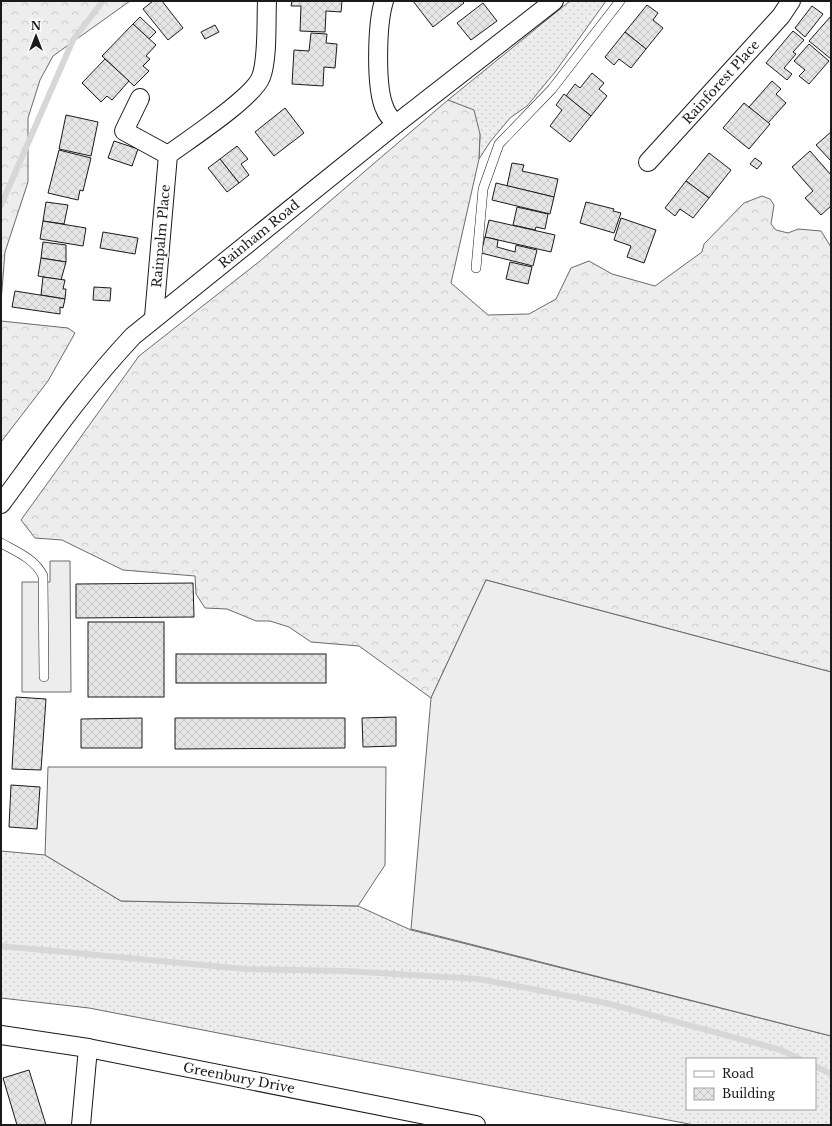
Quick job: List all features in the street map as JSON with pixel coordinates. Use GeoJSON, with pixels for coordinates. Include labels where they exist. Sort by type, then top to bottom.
{"type":"FeatureCollection","features":[{"type":"Feature","properties":{"kind":"street"},"geometry":{"type":"LineString","coordinates":[[140,98],[124,131],[168,155],[242,100],[261,77],[264,62],[268,1]]}},
{"type":"Feature","properties":{"kind":"street"},"geometry":{"type":"LineString","coordinates":[[384,1],[380,22],[378,75],[380,94],[385,110],[396,124]]}},
{"type":"Feature","properties":{"kind":"street","name":"Rainham Road"},"geometry":{"type":"LineString","coordinates":[[1,504],[110,361],[133,336],[154,317],[396,124],[554,1]]}},
{"type":"Feature","properties":{"kind":"street","name":"Rainforest Place"},"geometry":{"type":"LineString","coordinates":[[648,162],[780,16],[791,1]]}},
{"type":"Feature","properties":{"kind":"street","name":"Rainpalm Place"},"geometry":{"type":"LineString","coordinates":[[154,317],[168,155]]}},
{"type":"Feature","properties":{"kind":"street","name":"Greenbury Drive"},"geometry":{"type":"LineString","coordinates":[[1,1035],[88,1048],[476,1125]]}},
{"type":"Feature","properties":{"kind":"street"},"geometry":{"type":"LineString","coordinates":[[81,1125],[88,1048]]}},
{"type":"Feature","properties":{"kind":"lane"},"geometry":{"type":"LineString","coordinates":[[476,268],[479,216],[483,189],[499,144],[552,89],[620,1]]}},
{"type":"Feature","properties":{"kind":"lane"},"geometry":{"type":"LineString","coordinates":[[1,543],[32,562],[39,568],[43,576],[44,677]]}},
{"type":"Feature","properties":{"kind":"green space"},"geometry":{"type":"Polygon","coordinates":[[[1,1],[130,1],[53,56],[40,80],[28,118],[28,182],[5,252],[1,302],[1,1]]]}},
{"type":"Feature","properties":{"kind":"green space"},"geometry":{"type":"Polygon","coordinates":[[[570,1],[606,1],[555,72],[527,106],[510,118],[490,142],[479,159],[480,134],[448,100],[570,1]]]}},
{"type":"Feature","properties":{"kind":"green space"},"geometry":{"type":"Polygon","coordinates":[[[448,100],[474,110],[480,134],[479,159],[451,283],[488,315],[529,314],[556,299],[571,268],[589,261],[612,274],[655,286],[702,252],[704,244],[744,203],[762,196],[770,199],[774,205],[771,224],[776,230],[788,233],[798,229],[821,231],[831,247],[831,672],[486,580],[431,698],[359,646],[311,642],[289,627],[270,621],[256,621],[227,609],[205,608],[196,594],[195,576],[123,570],[62,540],[35,538],[21,520],[139,356],[260,261],[448,100]]]}},
{"type":"Feature","properties":{"kind":"green space"},"geometry":{"type":"Polygon","coordinates":[[[1,321],[68,328],[75,333],[48,381],[1,442],[1,321]]]}},
{"type":"Feature","properties":{"kind":"green space"},"geometry":{"type":"Polygon","coordinates":[[[1,851],[45,855],[121,901],[358,906],[411,930],[831,1036],[831,1125],[694,1125],[89,1008],[1,998],[1,851]]]}},
{"type":"Feature","properties":{"kind":"shaded area"},"geometry":{"type":"Polygon","coordinates":[[[50,561],[70,561],[71,692],[22,692],[22,582],[50,582],[50,561]]]}},
{"type":"Feature","properties":{"kind":"shaded area"},"geometry":{"type":"Polygon","coordinates":[[[486,580],[831,672],[831,1036],[411,929],[431,698],[486,580]]]}},
{"type":"Feature","properties":{"kind":"shaded area"},"geometry":{"type":"Polygon","coordinates":[[[48,767],[386,767],[385,865],[358,906],[121,901],[45,855],[48,767]]]}},
{"type":"Feature","properties":{"kind":"building"},"geometry":{"type":"Polygon","coordinates":[[[153,1],[162,1],[183,28],[168,40],[143,9],[153,1]]]}},
{"type":"Feature","properties":{"kind":"building"},"geometry":{"type":"Polygon","coordinates":[[[292,1],[342,1],[341,12],[326,11],[325,32],[300,31],[301,6],[291,6],[292,1]]]}},
{"type":"Feature","properties":{"kind":"building"},"geometry":{"type":"Polygon","coordinates":[[[413,1],[462,1],[464,3],[433,27],[413,1]]]}},
{"type":"Feature","properties":{"kind":"building"},"geometry":{"type":"Polygon","coordinates":[[[483,3],[497,21],[471,40],[457,23],[483,3]]]}},
{"type":"Feature","properties":{"kind":"building"},"geometry":{"type":"Polygon","coordinates":[[[647,5],[658,13],[653,20],[663,28],[646,49],[625,32],[647,5]]]}},
{"type":"Feature","properties":{"kind":"building"},"geometry":{"type":"Polygon","coordinates":[[[812,6],[823,14],[805,37],[795,28],[812,6]]]}},
{"type":"Feature","properties":{"kind":"building"},"geometry":{"type":"Polygon","coordinates":[[[831,16],[831,59],[809,41],[831,16]]]}},
{"type":"Feature","properties":{"kind":"building"},"geometry":{"type":"Polygon","coordinates":[[[140,17],[156,32],[149,39],[133,24],[140,17]]]}},
{"type":"Feature","properties":{"kind":"building"},"geometry":{"type":"Polygon","coordinates":[[[133,24],[156,45],[146,56],[150,59],[143,66],[149,71],[134,86],[102,56],[133,24]]]}},
{"type":"Feature","properties":{"kind":"building"},"geometry":{"type":"Polygon","coordinates":[[[215,25],[219,32],[205,39],[201,32],[215,25]]]}},
{"type":"Feature","properties":{"kind":"building"},"geometry":{"type":"Polygon","coordinates":[[[793,31],[804,40],[793,52],[796,54],[784,68],[792,74],[787,80],[766,63],[793,31]]]}},
{"type":"Feature","properties":{"kind":"building"},"geometry":{"type":"Polygon","coordinates":[[[625,32],[646,49],[631,68],[619,59],[614,65],[605,57],[625,32]]]}},
{"type":"Feature","properties":{"kind":"building"},"geometry":{"type":"Polygon","coordinates":[[[311,33],[327,34],[326,43],[337,44],[335,68],[324,67],[323,86],[292,84],[294,50],[309,51],[311,33]]]}},
{"type":"Feature","properties":{"kind":"building"},"geometry":{"type":"Polygon","coordinates":[[[809,44],[829,61],[809,84],[799,76],[805,70],[794,61],[809,44]]]}},
{"type":"Feature","properties":{"kind":"building"},"geometry":{"type":"Polygon","coordinates":[[[105,59],[129,81],[112,100],[107,96],[101,102],[82,83],[105,59]]]}},
{"type":"Feature","properties":{"kind":"building"},"geometry":{"type":"Polygon","coordinates":[[[592,73],[604,83],[599,89],[607,96],[591,116],[566,96],[575,84],[580,88],[592,73]]]}},
{"type":"Feature","properties":{"kind":"building"},"geometry":{"type":"Polygon","coordinates":[[[772,81],[781,89],[776,94],[786,103],[768,123],[749,107],[772,81]]]}},
{"type":"Feature","properties":{"kind":"building"},"geometry":{"type":"Polygon","coordinates":[[[564,94],[591,116],[570,142],[550,126],[562,110],[556,105],[564,94]]]}},
{"type":"Feature","properties":{"kind":"building"},"geometry":{"type":"Polygon","coordinates":[[[744,103],[770,124],[749,149],[723,128],[744,103]]]}},
{"type":"Feature","properties":{"kind":"building"},"geometry":{"type":"Polygon","coordinates":[[[285,108],[304,133],[274,156],[255,132],[285,108]]]}},
{"type":"Feature","properties":{"kind":"building"},"geometry":{"type":"Polygon","coordinates":[[[66,115],[98,122],[91,156],[59,149],[66,115]]]}},
{"type":"Feature","properties":{"kind":"building"},"geometry":{"type":"Polygon","coordinates":[[[831,132],[831,161],[816,145],[831,132]]]}},
{"type":"Feature","properties":{"kind":"building"},"geometry":{"type":"Polygon","coordinates":[[[114,141],[138,149],[132,166],[108,158],[114,141]]]}},
{"type":"Feature","properties":{"kind":"building"},"geometry":{"type":"Polygon","coordinates":[[[237,146],[248,159],[241,164],[249,175],[239,183],[220,159],[237,146]]]}},
{"type":"Feature","properties":{"kind":"building"},"geometry":{"type":"Polygon","coordinates":[[[59,150],[91,158],[83,191],[80,190],[78,200],[48,193],[59,150]]]}},
{"type":"Feature","properties":{"kind":"building"},"geometry":{"type":"Polygon","coordinates":[[[810,151],[831,175],[831,206],[821,215],[805,198],[813,191],[792,167],[810,151]]]}},
{"type":"Feature","properties":{"kind":"building"},"geometry":{"type":"Polygon","coordinates":[[[709,153],[731,170],[709,198],[686,181],[709,153]]]}},
{"type":"Feature","properties":{"kind":"building"},"geometry":{"type":"Polygon","coordinates":[[[755,158],[762,163],[757,169],[750,164],[755,158]]]}},
{"type":"Feature","properties":{"kind":"building"},"geometry":{"type":"Polygon","coordinates":[[[220,159],[239,183],[227,192],[208,168],[220,159]]]}},
{"type":"Feature","properties":{"kind":"building"},"geometry":{"type":"Polygon","coordinates":[[[512,163],[524,165],[522,171],[558,179],[554,197],[507,186],[512,163]]]}},
{"type":"Feature","properties":{"kind":"building"},"geometry":{"type":"Polygon","coordinates":[[[686,181],[709,198],[693,218],[680,209],[675,216],[665,208],[686,181]]]}},
{"type":"Feature","properties":{"kind":"building"},"geometry":{"type":"Polygon","coordinates":[[[496,183],[554,197],[550,214],[492,200],[496,183]]]}},
{"type":"Feature","properties":{"kind":"building"},"geometry":{"type":"Polygon","coordinates":[[[46,202],[68,205],[64,224],[43,221],[46,202]]]}},
{"type":"Feature","properties":{"kind":"building"},"geometry":{"type":"Polygon","coordinates":[[[586,202],[614,209],[613,211],[621,213],[614,233],[580,223],[586,202]]]}},
{"type":"Feature","properties":{"kind":"building"},"geometry":{"type":"Polygon","coordinates":[[[517,207],[548,214],[545,229],[536,227],[535,230],[513,225],[517,207]]]}},
{"type":"Feature","properties":{"kind":"building"},"geometry":{"type":"Polygon","coordinates":[[[621,218],[656,230],[644,263],[627,257],[631,246],[614,240],[621,218]]]}},
{"type":"Feature","properties":{"kind":"building"},"geometry":{"type":"Polygon","coordinates":[[[489,220],[555,235],[551,252],[485,237],[489,220]]]}},
{"type":"Feature","properties":{"kind":"building"},"geometry":{"type":"Polygon","coordinates":[[[43,221],[86,228],[83,246],[40,239],[43,221]]]}},
{"type":"Feature","properties":{"kind":"building"},"geometry":{"type":"Polygon","coordinates":[[[103,232],[138,238],[135,254],[100,248],[103,232]]]}},
{"type":"Feature","properties":{"kind":"building"},"geometry":{"type":"Polygon","coordinates":[[[485,237],[498,240],[497,247],[515,252],[516,245],[537,250],[533,266],[481,253],[485,237]]]}},
{"type":"Feature","properties":{"kind":"building"},"geometry":{"type":"Polygon","coordinates":[[[43,242],[66,245],[66,262],[41,258],[43,242]]]}},
{"type":"Feature","properties":{"kind":"building"},"geometry":{"type":"Polygon","coordinates":[[[41,258],[66,262],[61,280],[38,276],[41,258]]]}},
{"type":"Feature","properties":{"kind":"building"},"geometry":{"type":"Polygon","coordinates":[[[510,262],[532,267],[528,284],[506,279],[510,262]]]}},
{"type":"Feature","properties":{"kind":"building"},"geometry":{"type":"Polygon","coordinates":[[[43,277],[65,280],[63,289],[66,289],[65,299],[41,295],[43,277]]]}},
{"type":"Feature","properties":{"kind":"building"},"geometry":{"type":"Polygon","coordinates":[[[94,287],[111,288],[110,301],[93,300],[94,287]]]}},
{"type":"Feature","properties":{"kind":"building"},"geometry":{"type":"Polygon","coordinates":[[[15,291],[65,299],[63,308],[60,307],[60,314],[12,307],[15,291]]]}},
{"type":"Feature","properties":{"kind":"building"},"geometry":{"type":"Polygon","coordinates":[[[193,583],[194,617],[76,618],[76,584],[193,583]]]}},
{"type":"Feature","properties":{"kind":"building"},"geometry":{"type":"Polygon","coordinates":[[[88,622],[164,622],[164,697],[88,697],[88,622]]]}},
{"type":"Feature","properties":{"kind":"building"},"geometry":{"type":"Polygon","coordinates":[[[176,654],[326,654],[326,683],[176,683],[176,654]]]}},
{"type":"Feature","properties":{"kind":"building"},"geometry":{"type":"Polygon","coordinates":[[[16,697],[46,699],[41,770],[12,769],[16,697]]]}},
{"type":"Feature","properties":{"kind":"building"},"geometry":{"type":"Polygon","coordinates":[[[396,717],[396,746],[363,747],[362,718],[396,717]]]}},
{"type":"Feature","properties":{"kind":"building"},"geometry":{"type":"Polygon","coordinates":[[[142,718],[142,748],[81,748],[81,719],[142,718]]]}},
{"type":"Feature","properties":{"kind":"building"},"geometry":{"type":"Polygon","coordinates":[[[175,718],[345,718],[345,748],[175,749],[175,718]]]}},
{"type":"Feature","properties":{"kind":"building"},"geometry":{"type":"Polygon","coordinates":[[[11,785],[40,787],[37,829],[9,827],[11,785]]]}},
{"type":"Feature","properties":{"kind":"building"},"geometry":{"type":"Polygon","coordinates":[[[29,1070],[46,1125],[17,1125],[3,1078],[29,1070]]]}},
{"type":"Feature","properties":{"kind":"waterway"},"geometry":{"type":"LineString","coordinates":[[1,205],[73,40],[103,1]]}},
{"type":"Feature","properties":{"kind":"waterway"},"geometry":{"type":"LineString","coordinates":[[1,946],[245,969],[346,971],[479,979],[606,1003],[781,1050],[798,1058]]}},
{"type":"Feature","properties":{"kind":"waterway"},"geometry":{"type":"LineString","coordinates":[[816,1066],[831,1074]]}}]}
